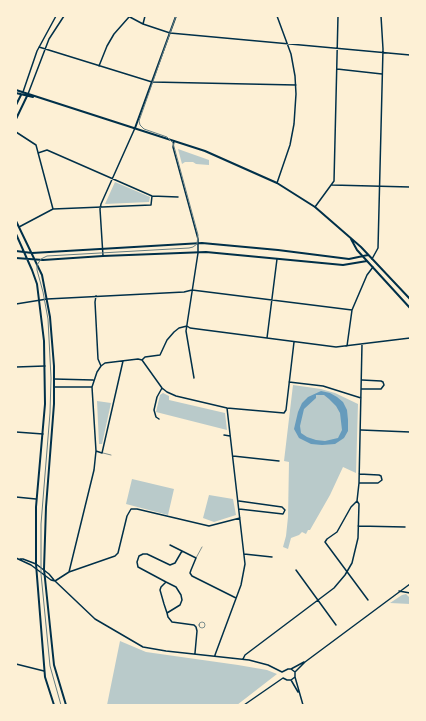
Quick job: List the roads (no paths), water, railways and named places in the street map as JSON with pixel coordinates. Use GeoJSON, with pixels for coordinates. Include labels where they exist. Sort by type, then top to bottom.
{"type":"FeatureCollection","features":[{"type":"Feature","properties":{"kind":"street"},"geometry":{"type":"LineString","coordinates":[[22,106],[16,105],[39,47],[56,16]]}},
{"type":"Feature","properties":{"kind":"street"},"geometry":{"type":"LineString","coordinates":[[16,119],[52,33],[62,16]]}},
{"type":"Feature","properties":{"kind":"street"},"geometry":{"type":"LineString","coordinates":[[99,66],[107,46],[128,16],[142,24],[169,33],[410,55]]}},
{"type":"Feature","properties":{"kind":"street"},"geometry":{"type":"LineString","coordinates":[[142,24],[145,16]]}},
{"type":"Feature","properties":{"kind":"street"},"geometry":{"type":"LineString","coordinates":[[103,256],[100,207],[135,128],[176,16]]}},
{"type":"Feature","properties":{"kind":"street"},"geometry":{"type":"LineString","coordinates":[[277,16],[288,44],[296,85],[296,108],[293,134],[288,155],[278,182]]}},
{"type":"Feature","properties":{"kind":"street"},"geometry":{"type":"LineString","coordinates":[[315,206],[334,182],[338,16]]}},
{"type":"Feature","properties":{"kind":"street"},"geometry":{"type":"LineString","coordinates":[[372,259],[378,248],[382,74],[381,16]]}},
{"type":"Feature","properties":{"kind":"street"},"geometry":{"type":"LineString","coordinates":[[39,47],[151,82],[296,85]]}},
{"type":"Feature","properties":{"kind":"street"},"geometry":{"type":"LineString","coordinates":[[337,69],[382,74]]}},
{"type":"Feature","properties":{"kind":"street"},"geometry":{"type":"LineString","coordinates":[[27,78],[30,80],[32,79]]}},
{"type":"Feature","properties":{"kind":"street"},"geometry":{"type":"LineString","coordinates":[[16,91],[174,141],[222,158],[278,182],[315,206],[368,255],[410,299]]}},
{"type":"Feature","properties":{"kind":"street"},"geometry":{"type":"LineString","coordinates":[[16,132],[36,145],[53,209]]}},
{"type":"Feature","properties":{"kind":"street"},"geometry":{"type":"LineString","coordinates":[[174,141],[174,147],[198,244],[186,331],[194,378]]}},
{"type":"Feature","properties":{"kind":"street"},"geometry":{"type":"LineString","coordinates":[[38,153],[47,150],[152,196],[178,198]]}},
{"type":"Feature","properties":{"kind":"street"},"geometry":{"type":"LineString","coordinates":[[332,185],[410,187]]}},
{"type":"Feature","properties":{"kind":"street"},"geometry":{"type":"LineString","coordinates":[[19,227],[53,209],[151,205],[152,196]]}},
{"type":"Feature","properties":{"kind":"street"},"geometry":{"type":"LineString","coordinates":[[16,221],[42,275],[50,316],[54,387],[46,507],[44,575],[54,665],[66,705]]}},
{"type":"Feature","properties":{"kind":"street"},"geometry":{"type":"LineString","coordinates":[[16,234],[35,277],[40,300],[44,341],[45,404],[37,499],[36,569],[44,671],[54,705]]}},
{"type":"Feature","properties":{"kind":"street"},"geometry":{"type":"LineString","coordinates":[[350,238],[373,268],[410,308]]}},
{"type":"Feature","properties":{"kind":"street"},"geometry":{"type":"LineString","coordinates":[[16,251],[32,253],[198,244],[283,251],[347,259],[368,255]]}},
{"type":"Feature","properties":{"kind":"street"},"geometry":{"type":"LineString","coordinates":[[16,258],[35,260],[198,252],[343,265],[368,261]]}},
{"type":"Feature","properties":{"kind":"street"},"geometry":{"type":"LineString","coordinates":[[267,338],[277,259]]}},
{"type":"Feature","properties":{"kind":"street"},"geometry":{"type":"LineString","coordinates":[[347,259],[348,264]]}},
{"type":"Feature","properties":{"kind":"street"},"geometry":{"type":"LineString","coordinates":[[348,346],[352,310],[367,275],[373,268]]}},
{"type":"Feature","properties":{"kind":"street"},"geometry":{"type":"LineString","coordinates":[[16,304],[47,299],[184,292],[192,290],[352,310]]}},
{"type":"Feature","properties":{"kind":"street"},"geometry":{"type":"LineString","coordinates":[[401,298],[405,294]]}},
{"type":"Feature","properties":{"kind":"street"},"geometry":{"type":"LineString","coordinates":[[96,296],[98,360],[101,366]]}},
{"type":"Feature","properties":{"kind":"street"},"geometry":{"type":"LineString","coordinates":[[68,572],[94,470],[96,451],[92,387],[101,366],[110,362],[138,359],[142,360],[145,357],[160,355],[167,340],[174,332],[179,328],[187,326],[190,328],[336,347],[410,338]]}},
{"type":"Feature","properties":{"kind":"street"},"geometry":{"type":"LineString","coordinates":[[142,360],[162,388],[176,396],[227,408],[284,413],[286,410],[290,382],[294,342]]}},
{"type":"Feature","properties":{"kind":"street"},"geometry":{"type":"LineString","coordinates":[[243,659],[245,655],[334,588],[347,572],[355,554],[358,538],[359,504],[357,501],[360,474],[362,344]]}},
{"type":"Feature","properties":{"kind":"street"},"geometry":{"type":"LineString","coordinates":[[96,451],[102,453],[123,361]]}},
{"type":"Feature","properties":{"kind":"street"},"geometry":{"type":"LineString","coordinates":[[16,367],[45,366]]}},
{"type":"Feature","properties":{"kind":"street"},"geometry":{"type":"LineString","coordinates":[[54,380],[94,380]]}},
{"type":"Feature","properties":{"kind":"street"},"geometry":{"type":"LineString","coordinates":[[362,380],[381,380],[384,385],[381,389],[362,389]]}},
{"type":"Feature","properties":{"kind":"street"},"geometry":{"type":"LineString","coordinates":[[290,382],[323,386],[361,398]]}},
{"type":"Feature","properties":{"kind":"street"},"geometry":{"type":"LineString","coordinates":[[54,387],[92,387]]}},
{"type":"Feature","properties":{"kind":"street"},"geometry":{"type":"LineString","coordinates":[[159,419],[156,417],[154,410],[157,397],[162,388]]}},
{"type":"Feature","properties":{"kind":"street"},"geometry":{"type":"LineString","coordinates":[[215,655],[244,572],[244,554],[227,408]]}},
{"type":"Feature","properties":{"kind":"street"},"geometry":{"type":"LineString","coordinates":[[361,430],[410,432]]}},
{"type":"Feature","properties":{"kind":"street"},"geometry":{"type":"LineString","coordinates":[[16,432],[43,434]]}},
{"type":"Feature","properties":{"kind":"street"},"geometry":{"type":"LineString","coordinates":[[224,435],[230,436]]}},
{"type":"Feature","properties":{"kind":"street"},"geometry":{"type":"LineString","coordinates":[[233,456],[279,461]]}},
{"type":"Feature","properties":{"kind":"street"},"geometry":{"type":"LineString","coordinates":[[359,483],[378,483],[382,480],[381,476],[378,475],[360,474]]}},
{"type":"Feature","properties":{"kind":"street"},"geometry":{"type":"LineString","coordinates":[[16,497],[37,499]]}},
{"type":"Feature","properties":{"kind":"street"},"geometry":{"type":"LineString","coordinates":[[238,501],[282,507],[285,510],[283,514],[239,509]]}},
{"type":"Feature","properties":{"kind":"street"},"geometry":{"type":"LineString","coordinates":[[357,501],[351,507],[336,532],[325,542],[368,600]]}},
{"type":"Feature","properties":{"kind":"street"},"geometry":{"type":"LineString","coordinates":[[55,581],[68,572],[115,556],[118,553],[127,516],[131,509],[137,509],[209,526],[240,518]]}},
{"type":"Feature","properties":{"kind":"street"},"geometry":{"type":"LineString","coordinates":[[358,526],[405,527]]}},
{"type":"Feature","properties":{"kind":"street"},"geometry":{"type":"LineString","coordinates":[[170,545],[196,558],[190,573],[192,576],[236,598]]}},
{"type":"Feature","properties":{"kind":"street"},"geometry":{"type":"LineString","coordinates":[[167,613],[180,605],[182,600],[181,595],[176,587],[138,567],[137,559],[143,554],[147,554],[170,565],[175,563],[182,551]]}},
{"type":"Feature","properties":{"kind":"street"},"geometry":{"type":"LineString","coordinates":[[244,554],[272,557]]}},
{"type":"Feature","properties":{"kind":"street"},"geometry":{"type":"LineString","coordinates":[[16,558],[55,581]]}},
{"type":"Feature","properties":{"kind":"street"},"geometry":{"type":"LineString","coordinates":[[20,560],[27,560],[44,569],[95,619],[135,643],[151,649],[243,659],[261,663],[282,672],[305,662]]}},
{"type":"Feature","properties":{"kind":"street"},"geometry":{"type":"LineString","coordinates":[[296,570],[336,625]]}},
{"type":"Feature","properties":{"kind":"street"},"geometry":{"type":"LineString","coordinates":[[166,582],[160,590],[167,613],[172,622],[194,625],[196,627],[199,626]]}},
{"type":"Feature","properties":{"kind":"street"},"geometry":{"type":"LineString","coordinates":[[303,705],[299,694],[295,672],[305,662],[410,584]]}},
{"type":"Feature","properties":{"kind":"street"},"geometry":{"type":"LineString","coordinates":[[399,591],[410,593]]}},
{"type":"Feature","properties":{"kind":"street"},"geometry":{"type":"LineString","coordinates":[[195,653],[196,627]]}},
{"type":"Feature","properties":{"kind":"street"},"geometry":{"type":"LineString","coordinates":[[16,664],[44,671]]}},
{"type":"Feature","properties":{"kind":"street"},"geometry":{"type":"LineString","coordinates":[[291,669],[295,672]]}},
{"type":"Feature","properties":{"kind":"street"},"geometry":{"type":"LineString","coordinates":[[282,672],[283,678]]}},
{"type":"Feature","properties":{"kind":"street"},"geometry":{"type":"LineString","coordinates":[[283,678],[286,680],[291,680],[295,677]]}},
{"type":"Feature","properties":{"kind":"street"},"geometry":{"type":"LineString","coordinates":[[244,705],[283,678]]}},
{"type":"Feature","properties":{"kind":"street"},"geometry":{"type":"LineString","coordinates":[[291,680],[299,694]]}},
{"type":"Feature","properties":{"kind":"lane"},"geometry":{"type":"LineString","coordinates":[[102,453],[111,455]]}},
{"type":"Feature","properties":{"kind":"lane"},"geometry":{"type":"LineString","coordinates":[[196,558],[202,547]]}},
{"type":"Feature","properties":{"kind":"water"},"geometry":{"type":"Polygon","coordinates":[[[321,391],[330,393],[343,402],[347,410],[348,420],[348,431],[344,438],[335,444],[322,445],[311,444],[299,438],[294,429],[298,412],[302,403],[308,397],[321,391]],[[316,395],[316,398],[304,409],[300,426],[301,433],[307,437],[325,441],[338,438],[342,430],[340,413],[336,406],[324,395],[316,395]]]}},
{"type":"Feature","properties":{"kind":"tram line"},"geometry":{"type":"LineString","coordinates":[[61,705],[50,666],[41,574],[41,524],[50,413],[51,378],[48,319],[37,265],[41,259],[47,256],[189,248],[197,244],[198,235],[173,143],[167,137],[144,129],[140,125],[139,121],[176,16]]}}]}
